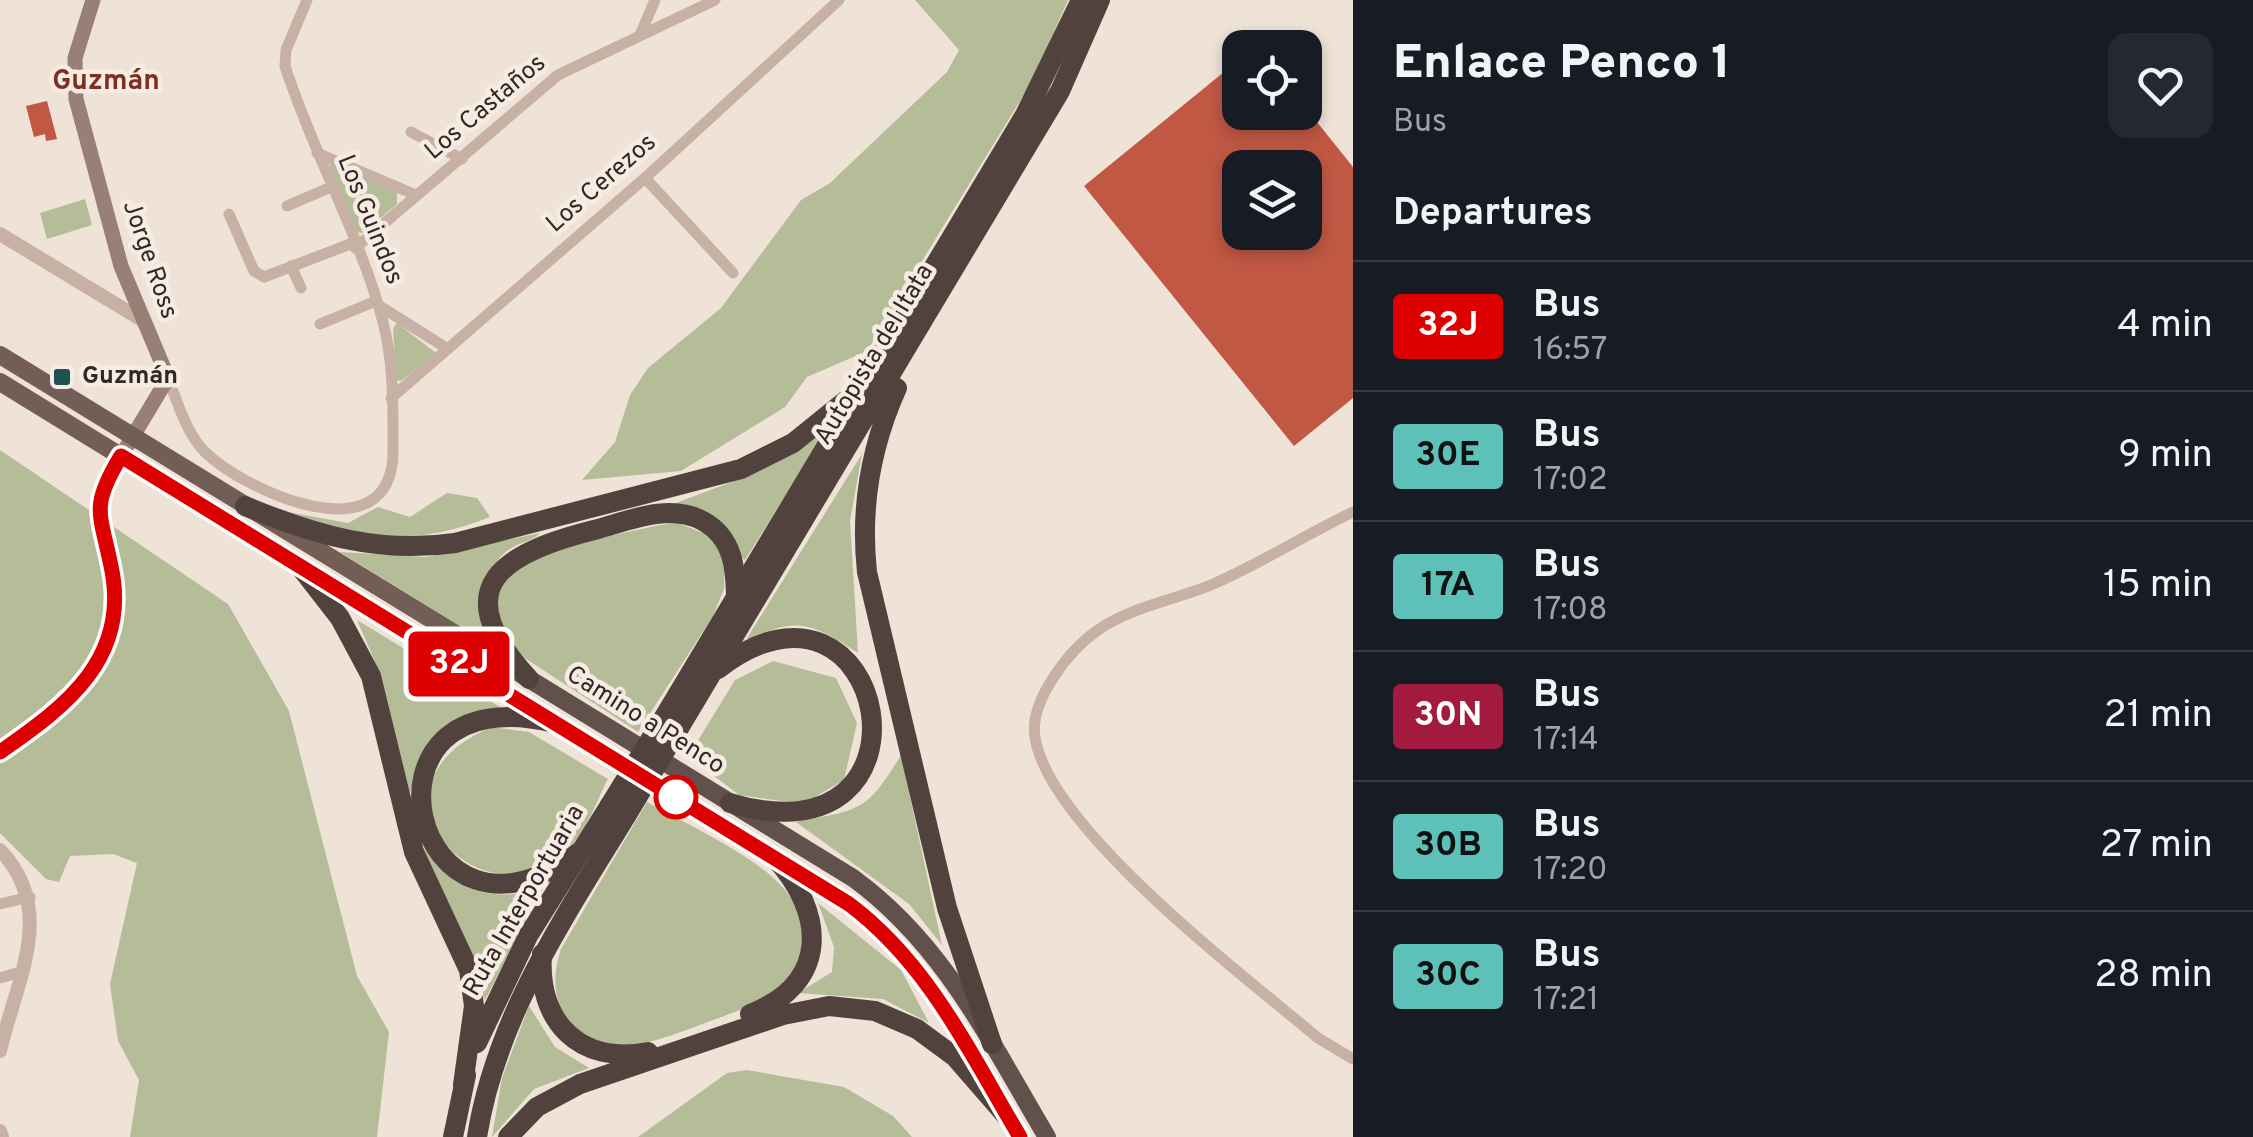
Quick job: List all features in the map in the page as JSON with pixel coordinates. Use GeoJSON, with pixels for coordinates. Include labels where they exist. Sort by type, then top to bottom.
{"type":"FeatureCollection","features":[{"type":"Feature","properties":{"kind":"highway","name":"Autopista del Itata"},"geometry":{"type":"LineString","coordinates":[[671,724],[736,601],[1048,74],[1081,0]]}},
{"type":"Feature","properties":{"kind":"highway","name":"Autopista del Itata"},"geometry":{"type":"LineString","coordinates":[[671,724],[713,673],[930,314],[1060,92],[1100,0]]}},
{"type":"Feature","properties":{"kind":"highway"},"geometry":{"type":"LineString","coordinates":[[930,314],[876,444],[866,491],[865,552],[876,621],[947,908],[992,1044]]}},
{"type":"Feature","properties":{"kind":"highway"},"geometry":{"type":"LineString","coordinates":[[246,506],[324,536],[366,544],[431,547],[486,537],[741,470],[810,431],[872,373]]}},
{"type":"Feature","properties":{"kind":"highway"},"geometry":{"type":"LineString","coordinates":[[529,679],[499,643],[489,611],[502,569],[536,545],[657,514],[684,514],[712,526],[727,545],[734,561],[736,601]]}},
{"type":"Feature","properties":{"kind":"highway"},"geometry":{"type":"LineString","coordinates":[[302,568],[340,618],[371,676],[414,852],[466,959],[474,1006],[463,1084]]}},
{"type":"Feature","properties":{"kind":"highway"},"geometry":{"type":"LineString","coordinates":[[713,673],[763,644],[810,642],[840,654],[854,668],[870,694],[874,715],[865,763],[836,798],[815,808],[792,812],[730,803]]}},
{"type":"Feature","properties":{"kind":"highway","name":"Camino a Penco"},"geometry":{"type":"LineString","coordinates":[[529,679],[853,878],[898,914],[944,966],[1047,1137]]}},
{"type":"Feature","properties":{"kind":"highway"},"geometry":{"type":"LineString","coordinates":[[556,723],[501,716],[458,730],[439,746],[428,765],[421,786],[421,817],[439,855],[454,868],[482,880],[529,879],[582,849]]}},
{"type":"Feature","properties":{"kind":"highway","name":"Camino a Penco"},"geometry":{"type":"LineString","coordinates":[[556,723],[849,904],[902,950],[942,1003],[1020,1137]]}},
{"type":"Feature","properties":{"kind":"highway"},"geometry":{"type":"LineString","coordinates":[[618,810],[671,724]]}},
{"type":"Feature","properties":{"kind":"highway","name":"Ruta Interportuaria"},"geometry":{"type":"LineString","coordinates":[[452,1137],[463,1084],[512,964],[582,849],[618,810]]}},
{"type":"Feature","properties":{"kind":"highway","name":"Ruta Interportuaria"},"geometry":{"type":"LineString","coordinates":[[477,1137],[502,1042],[542,954],[618,810]]}},
{"type":"Feature","properties":{"kind":"highway"},"geometry":{"type":"LineString","coordinates":[[542,954],[543,990],[553,1019],[574,1041],[602,1053],[647,1052],[764,1008],[798,982],[812,946],[807,908],[774,857]]}},
{"type":"Feature","properties":{"kind":"highway"},"geometry":{"type":"LineString","coordinates":[[508,1137],[538,1108],[580,1084],[783,1016],[829,1006],[874,1011],[917,1029],[954,1057],[1008,1118]]}},
{"type":"Feature","properties":{"kind":"main road","name":"Jorge Ross"},"geometry":{"type":"LineString","coordinates":[[93,0],[75,58],[74,86],[113,242],[168,378]]}},
{"type":"Feature","properties":{"kind":"main road","name":"Camino a Penco"},"geometry":{"type":"LineString","coordinates":[[0,355],[529,679]]}},
{"type":"Feature","properties":{"kind":"main road"},"geometry":{"type":"LineString","coordinates":[[121,456],[168,378]]}},
{"type":"Feature","properties":{"kind":"main road","name":"Camino a Penco"},"geometry":{"type":"LineString","coordinates":[[0,382],[556,723]]}},
{"type":"Feature","properties":{"kind":"street","name":"Los Guindos"},"geometry":{"type":"LineString","coordinates":[[308,0],[286,50],[284,66],[377,303],[388,349],[392,459],[381,489]]}},
{"type":"Feature","properties":{"kind":"street"},"geometry":{"type":"LineString","coordinates":[[640,35],[655,0]]}},
{"type":"Feature","properties":{"kind":"street","name":"Los Castaños"},"geometry":{"type":"LineString","coordinates":[[354,245],[462,159],[558,75],[715,0]]}},
{"type":"Feature","properties":{"kind":"street","name":"Los Cerezos"},"geometry":{"type":"LineString","coordinates":[[391,398],[645,178],[839,0]]}},
{"type":"Feature","properties":{"kind":"street"},"geometry":{"type":"LineString","coordinates":[[411,132],[462,159]]}},
{"type":"Feature","properties":{"kind":"street","name":"Los Guindos"},"geometry":{"type":"LineString","coordinates":[[317,152],[416,195]]}},
{"type":"Feature","properties":{"kind":"street"},"geometry":{"type":"LineString","coordinates":[[645,178],[733,273]]}},
{"type":"Feature","properties":{"kind":"street"},"geometry":{"type":"LineString","coordinates":[[288,206],[331,187]]}},
{"type":"Feature","properties":{"kind":"street"},"geometry":{"type":"LineString","coordinates":[[229,214],[254,271],[264,276],[354,245]]}},
{"type":"Feature","properties":{"kind":"street"},"geometry":{"type":"LineString","coordinates":[[0,234],[142,320]]}},
{"type":"Feature","properties":{"kind":"street"},"geometry":{"type":"LineString","coordinates":[[291,266],[302,288]]}},
{"type":"Feature","properties":{"kind":"street"},"geometry":{"type":"LineString","coordinates":[[320,324],[377,303]]}},
{"type":"Feature","properties":{"kind":"street","name":"Los Guindos"},"geometry":{"type":"LineString","coordinates":[[377,303],[448,348]]}},
{"type":"Feature","properties":{"kind":"street","name":"Jorge Ross"},"geometry":{"type":"LineString","coordinates":[[168,378],[196,442],[211,458],[254,484],[294,502],[333,510],[360,506],[381,489]]}},
{"type":"Feature","properties":{"kind":"street"},"geometry":{"type":"LineString","coordinates":[[0,752],[81,690],[108,646],[115,590],[97,510],[102,489],[121,456]]}},
{"type":"Feature","properties":{"kind":"street"},"geometry":{"type":"LineString","coordinates":[[1353,512],[1212,584],[1116,618],[1094,633],[1046,692],[1034,734],[1054,786],[1136,878],[1318,1038],[1353,1059]]}},
{"type":"Feature","properties":{"kind":"street"},"geometry":{"type":"LineString","coordinates":[[0,850],[30,897],[32,925],[0,1049]]}},
{"type":"Feature","properties":{"kind":"street"},"geometry":{"type":"LineString","coordinates":[[0,904],[30,897]]}},
{"type":"Feature","properties":{"kind":"street"},"geometry":{"type":"LineString","coordinates":[[0,978],[20,972]]}},
{"type":"Feature","properties":{"kind":"green space"},"geometry":{"type":"Polygon","coordinates":[[[915,0],[1068,0],[1034,78],[867,351],[807,377],[785,407],[681,471],[582,480],[615,442],[630,395],[648,368],[721,308],[801,200],[830,183],[947,72],[959,50],[915,0]]]}},
{"type":"Feature","properties":{"kind":"green space"},"geometry":{"type":"Polygon","coordinates":[[[332,163],[397,192],[397,204],[363,233],[354,232],[329,167],[332,163]]]}},
{"type":"Feature","properties":{"kind":"green space"},"geometry":{"type":"Polygon","coordinates":[[[85,199],[92,225],[47,239],[40,213],[85,199]]]}},
{"type":"Feature","properties":{"kind":"green space"},"geometry":{"type":"Polygon","coordinates":[[[397,323],[436,353],[401,381],[396,380],[393,328],[397,323]]]}},
{"type":"Feature","properties":{"kind":"green space"},"geometry":{"type":"Polygon","coordinates":[[[822,437],[745,560],[668,506],[750,475],[822,437]]]}},
{"type":"Feature","properties":{"kind":"green space"},"geometry":{"type":"Polygon","coordinates":[[[0,450],[228,604],[289,711],[357,976],[389,1032],[377,1137],[130,1137],[139,1080],[118,1041],[110,984],[137,863],[113,854],[70,856],[59,882],[46,879],[0,833],[0,450]]]}},
{"type":"Feature","properties":{"kind":"green space"},"geometry":{"type":"Polygon","coordinates":[[[862,454],[850,521],[858,653],[805,626],[780,628],[749,641],[747,638],[862,454]]]}},
{"type":"Feature","properties":{"kind":"green space"},"geometry":{"type":"Polygon","coordinates":[[[447,493],[477,498],[490,517],[436,533],[388,536],[341,528],[288,512],[348,523],[378,507],[410,517],[447,493]]]}},
{"type":"Feature","properties":{"kind":"green space"},"geometry":{"type":"Polygon","coordinates":[[[675,522],[711,536],[725,560],[724,589],[713,616],[638,732],[520,655],[507,640],[495,603],[511,566],[584,541],[675,522]]]}},
{"type":"Feature","properties":{"kind":"green space"},"geometry":{"type":"Polygon","coordinates":[[[540,533],[507,551],[491,571],[483,609],[492,646],[340,552],[426,557],[540,533]]]}},
{"type":"Feature","properties":{"kind":"green space"},"geometry":{"type":"Polygon","coordinates":[[[357,620],[500,707],[466,718],[439,737],[421,763],[409,798],[379,671],[357,620]]]}},
{"type":"Feature","properties":{"kind":"green space"},"geometry":{"type":"Polygon","coordinates":[[[773,661],[836,678],[857,723],[844,780],[803,804],[739,795],[708,771],[694,747],[735,680],[773,661]]]}},
{"type":"Feature","properties":{"kind":"green space"},"geometry":{"type":"Polygon","coordinates":[[[492,727],[529,732],[608,779],[576,840],[535,869],[499,874],[468,863],[444,842],[430,814],[431,783],[451,752],[492,727]]]}},
{"type":"Feature","properties":{"kind":"green space"},"geometry":{"type":"Polygon","coordinates":[[[901,755],[942,945],[909,904],[796,822],[860,805],[879,788],[901,755]]]}},
{"type":"Feature","properties":{"kind":"green space"},"geometry":{"type":"Polygon","coordinates":[[[647,802],[747,858],[781,886],[800,919],[799,961],[782,987],[755,1004],[657,1040],[613,1046],[593,1043],[577,1033],[560,1006],[555,982],[558,958],[647,802]]]}},
{"type":"Feature","properties":{"kind":"green space"},"geometry":{"type":"Polygon","coordinates":[[[420,843],[448,874],[470,888],[497,894],[542,889],[485,1000],[420,843]]]}},
{"type":"Feature","properties":{"kind":"green space"},"geometry":{"type":"Polygon","coordinates":[[[818,903],[901,970],[929,1023],[883,999],[798,993],[832,972],[834,947],[818,903]]]}},
{"type":"Feature","properties":{"kind":"green space"},"geometry":{"type":"Polygon","coordinates":[[[529,1006],[555,1047],[589,1068],[534,1089],[492,1137],[502,1078],[529,1006]]]}},
{"type":"Feature","properties":{"kind":"green space"},"geometry":{"type":"Polygon","coordinates":[[[747,1070],[844,1087],[893,1116],[912,1137],[638,1137],[727,1073],[747,1070]]]}},
{"type":"Feature","properties":{"kind":"building"},"geometry":{"type":"Polygon","coordinates":[[[1222,74],[1222,130],[1322,128],[1353,167],[1353,398],[1294,446],[1084,186],[1222,74]]]}},
{"type":"Feature","properties":{"kind":"building"},"geometry":{"type":"Polygon","coordinates":[[[47,101],[57,139],[46,141],[45,134],[34,137],[26,106],[47,101]]]}},
{"type":"Feature","properties":{"kind":"bus line","name":"32J"},"geometry":{"type":"LineString","coordinates":[[0,752],[81,690],[108,646],[114,623],[115,590],[97,510],[102,489],[121,456],[868,918],[929,985],[1020,1137]]}},
{"type":"Feature","properties":{"kind":"place","name":"Guzmán"},"geometry":{"type":"Point","coordinates":[62,377]}},
{"type":"Feature","properties":{"kind":"district","name":"Guzmán"},"geometry":{"type":"Point","coordinates":[106,82]}}]}
